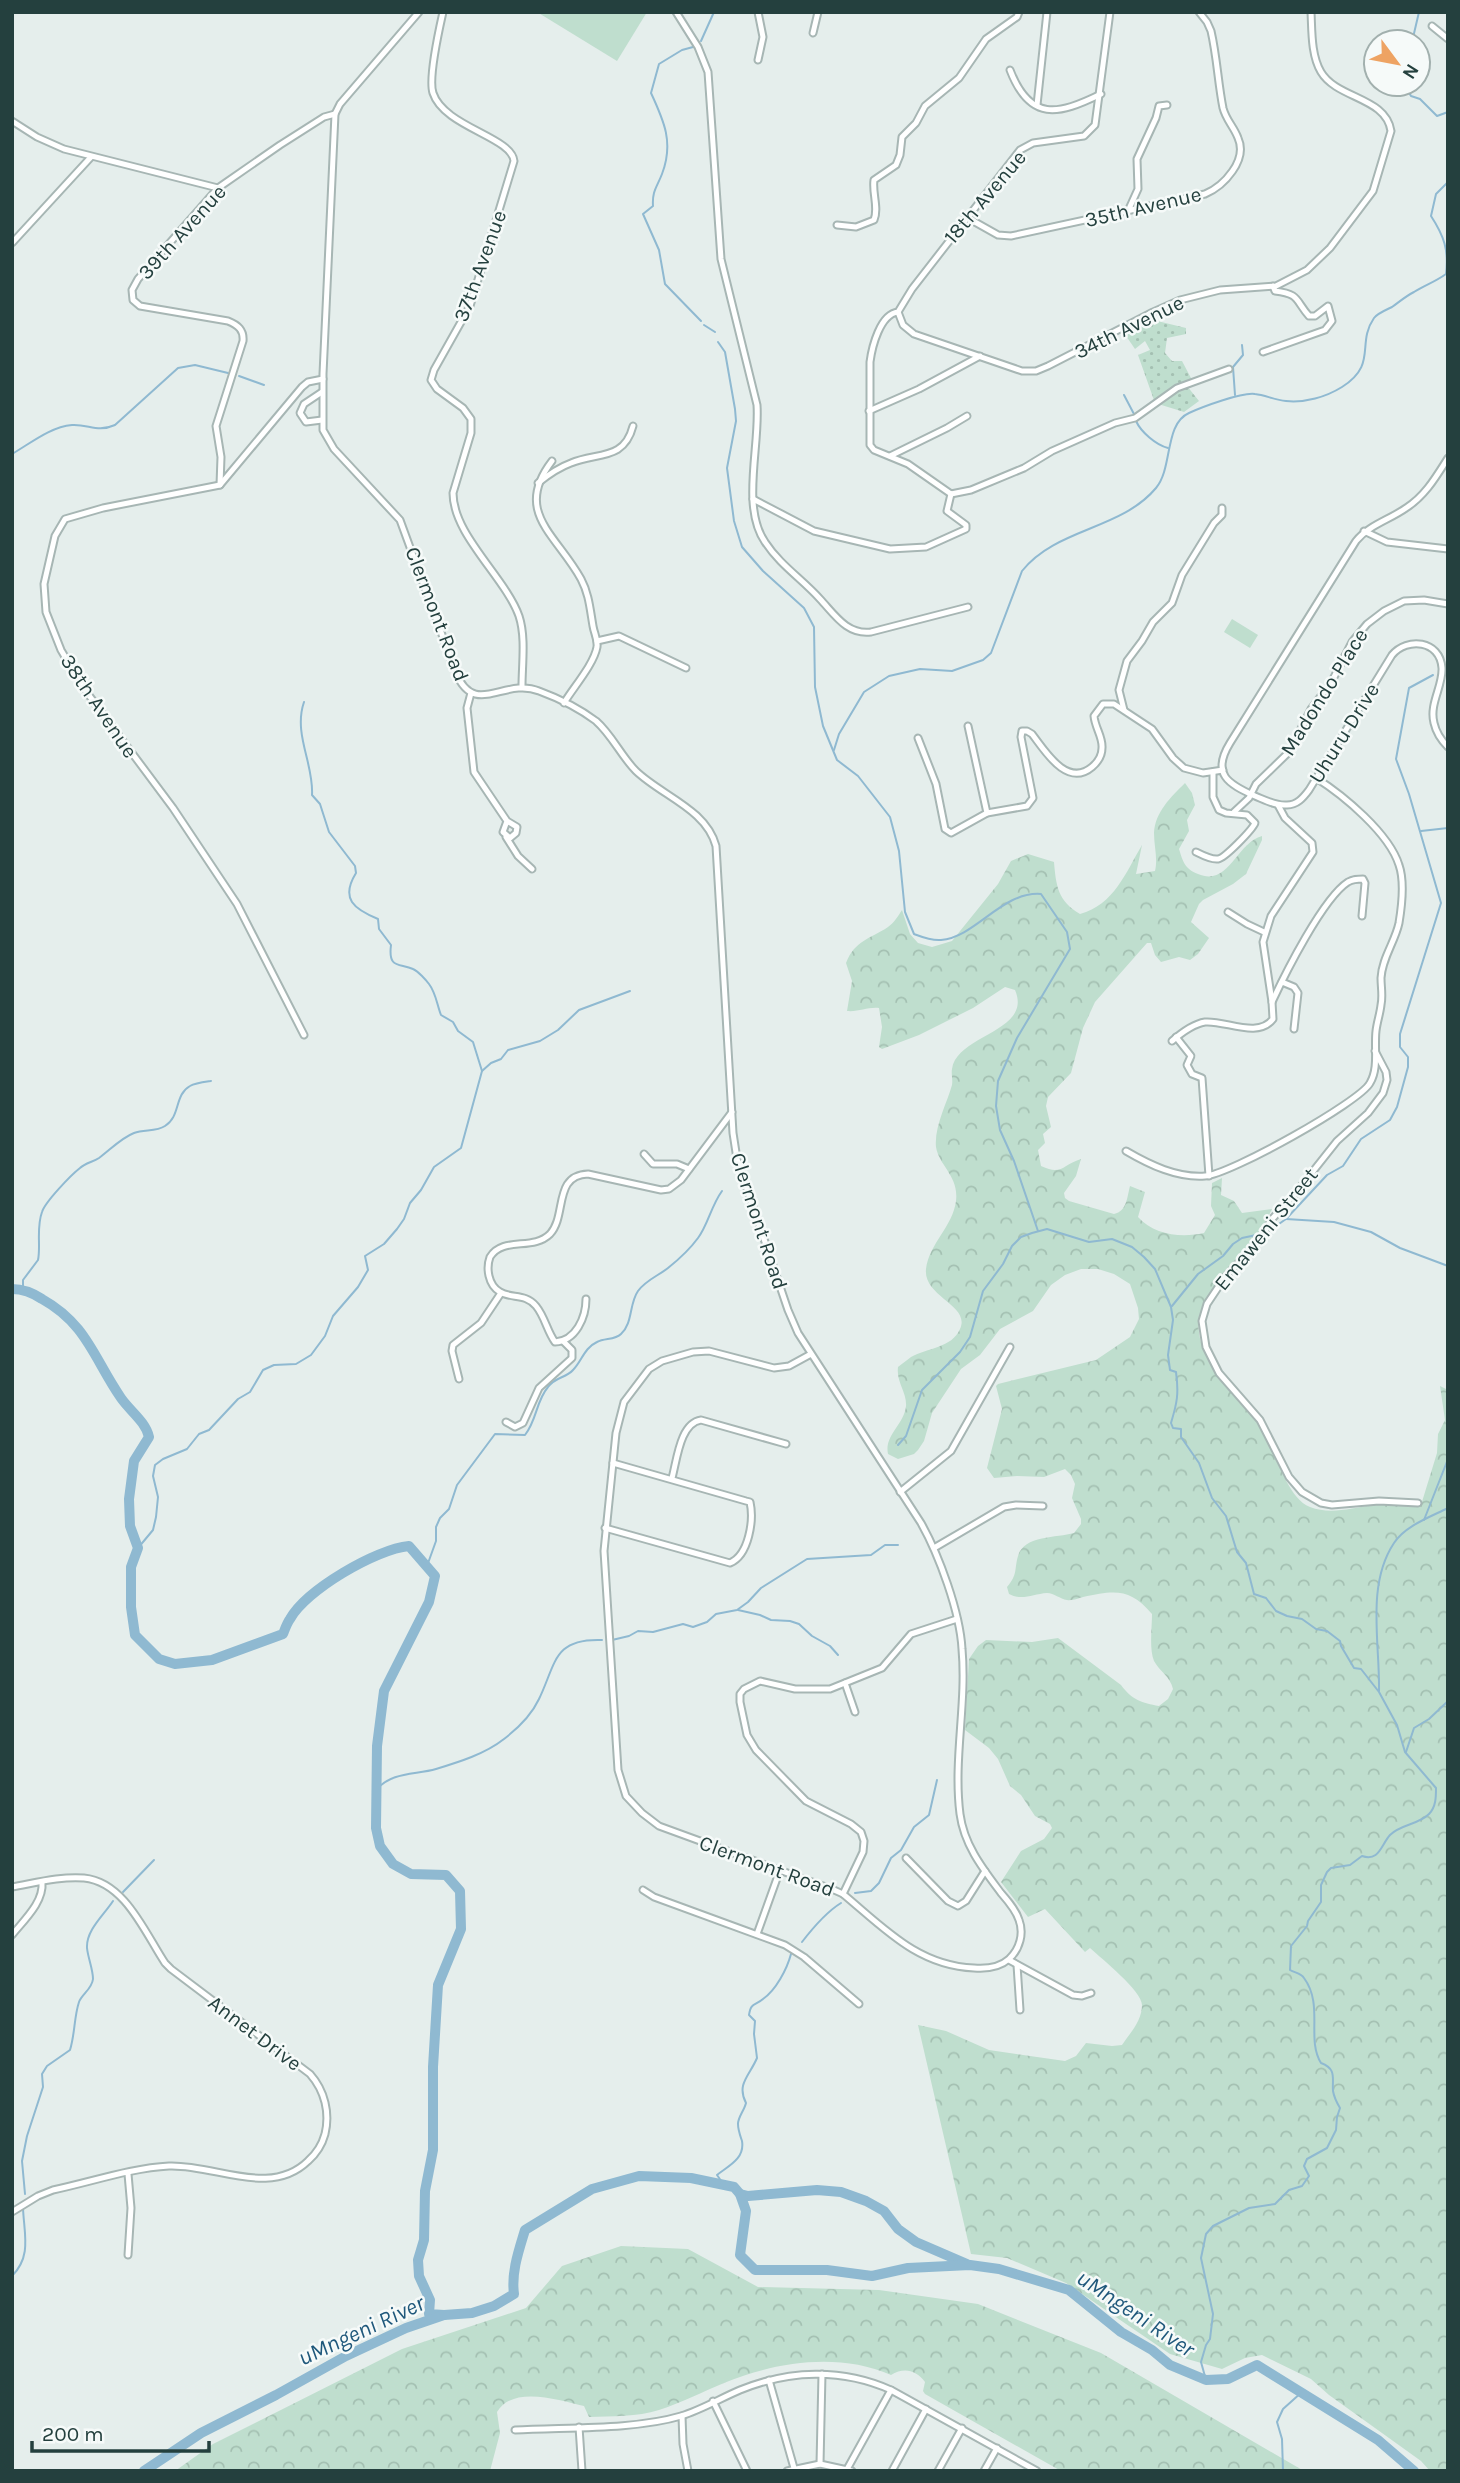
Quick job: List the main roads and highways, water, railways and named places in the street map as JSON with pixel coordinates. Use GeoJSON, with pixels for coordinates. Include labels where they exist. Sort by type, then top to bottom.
{"type":"FeatureCollection","features":[{"type":"Feature","properties":{"kind":"waterway"},"geometry":{"type":"LineString","coordinates":[[701,41],[714,12]]}},
{"type":"Feature","properties":{"kind":"waterway"},"geometry":{"type":"LineString","coordinates":[[1415,28],[1419,12]]}},
{"type":"Feature","properties":{"kind":"waterway"},"geometry":{"type":"LineString","coordinates":[[693,47],[682,50],[659,64],[651,93],[666,132],[666,163],[654,193],[653,206],[643,214],[659,250],[665,284],[701,321]]}},
{"type":"Feature","properties":{"kind":"waterway"},"geometry":{"type":"LineString","coordinates":[[1417,98],[1437,116],[1448,112]]}},
{"type":"Feature","properties":{"kind":"waterway"},"geometry":{"type":"LineString","coordinates":[[834,750],[839,734],[864,692],[889,676],[920,669],[952,671],[983,660],[991,653],[1022,571],[1052,546],[1125,513],[1142,502],[1161,479],[1172,436],[1181,419],[1189,413],[1249,394],[1301,401],[1336,391],[1353,378],[1363,362],[1366,337],[1374,318],[1446,274],[1444,244],[1431,216],[1436,194],[1448,182]]}},
{"type":"Feature","properties":{"kind":"waterway"},"geometry":{"type":"LineString","coordinates":[[704,325],[715,332]]}},
{"type":"Feature","properties":{"kind":"waterway"},"geometry":{"type":"LineString","coordinates":[[718,342],[725,352],[735,409],[736,421],[727,468],[734,521],[742,547],[763,571],[804,608],[814,627],[815,687],[823,726],[837,760],[858,776],[890,817],[899,851],[905,912],[914,934],[934,940],[954,937],[1001,906],[1027,895],[1041,894],[1067,932],[1070,949],[1017,1038],[998,1081],[996,1106],[1000,1130],[1014,1161],[1038,1231]]}},
{"type":"Feature","properties":{"kind":"waterway"},"geometry":{"type":"LineString","coordinates":[[1235,395],[1233,367],[1243,355],[1242,345]]}},
{"type":"Feature","properties":{"kind":"waterway"},"geometry":{"type":"LineString","coordinates":[[12,454],[64,426],[103,428],[115,425],[178,368],[195,365],[228,373]]}},
{"type":"Feature","properties":{"kind":"waterway"},"geometry":{"type":"LineString","coordinates":[[239,376],[264,385]]}},
{"type":"Feature","properties":{"kind":"waterway"},"geometry":{"type":"LineString","coordinates":[[1124,395],[1135,416]]}},
{"type":"Feature","properties":{"kind":"waterway"},"geometry":{"type":"LineString","coordinates":[[1136,421],[1149,438],[1168,448]]}},
{"type":"Feature","properties":{"kind":"waterway"},"geometry":{"type":"LineString","coordinates":[[1266,1233],[1286,1219],[1327,1175],[1343,1166],[1361,1139],[1390,1120],[1397,1107],[1408,1067],[1408,1057],[1400,1047],[1400,1034],[1441,903],[1396,759],[1409,688],[1433,675]]}},
{"type":"Feature","properties":{"kind":"waterway"},"geometry":{"type":"LineString","coordinates":[[304,702],[301,726],[312,795],[320,804],[329,832],[355,866],[356,873],[349,890],[352,902],[378,919],[379,929],[391,945],[393,962],[415,970],[429,984],[441,1015],[453,1022],[458,1031],[473,1042],[482,1071]]}},
{"type":"Feature","properties":{"kind":"waterway"},"geometry":{"type":"LineString","coordinates":[[1421,831],[1448,828]]}},
{"type":"Feature","properties":{"kind":"waterway"},"geometry":{"type":"LineString","coordinates":[[138,1548],[153,1530],[156,1517],[158,1497],[153,1476],[155,1465],[187,1449],[199,1434],[209,1430],[238,1399],[250,1392],[263,1370],[274,1365],[296,1364],[311,1355],[325,1336],[333,1316],[358,1287],[368,1270],[365,1256],[384,1244],[397,1229],[410,1203],[434,1167],[461,1148],[482,1071],[501,1059],[508,1050],[540,1041],[558,1030],[579,1010],[630,991]]}},
{"type":"Feature","properties":{"kind":"waterway"},"geometry":{"type":"LineString","coordinates":[[23,1290],[23,1280],[38,1260],[42,1212],[59,1189],[82,1166],[99,1158],[129,1135],[165,1126],[173,1117],[185,1090],[194,1084],[211,1081]]}},
{"type":"Feature","properties":{"kind":"waterway"},"geometry":{"type":"LineString","coordinates":[[427,1566],[436,1541],[436,1527],[440,1518],[449,1509],[457,1485],[495,1434],[525,1435],[544,1392],[551,1384],[573,1370],[593,1345],[616,1337],[625,1330],[638,1291],[695,1242],[722,1191]]}},
{"type":"Feature","properties":{"kind":"waterway"},"geometry":{"type":"LineString","coordinates":[[1286,1219],[1334,1222],[1371,1232],[1400,1248],[1448,1266]]}},
{"type":"Feature","properties":{"kind":"waterway"},"geometry":{"type":"LineString","coordinates":[[898,1445],[906,1436],[922,1390],[960,1352],[970,1337],[983,1291],[1003,1264],[1012,1246],[1021,1237],[1047,1229],[1089,1242],[1112,1239],[1132,1247],[1155,1269],[1171,1307],[1173,1320],[1168,1355],[1170,1370],[1176,1372],[1177,1386],[1171,1423],[1173,1428],[1181,1429],[1181,1437],[1199,1463],[1212,1498],[1226,1516],[1237,1552],[1246,1563],[1254,1594],[1266,1598],[1276,1611],[1302,1619],[1316,1629],[1327,1631],[1340,1641],[1354,1668],[1361,1669],[1379,1692],[1397,1725],[1405,1752],[1436,1788],[1434,1805],[1425,1818],[1394,1831],[1376,1855],[1362,1856],[1350,1865],[1331,1868],[1327,1872],[1321,1885],[1321,1902],[1291,1946],[1290,1970],[1303,1976],[1313,1999],[1317,2054],[1321,2063],[1333,2074],[1333,2093],[1340,2108],[1336,2130],[1327,2148],[1307,2159],[1304,2166],[1309,2176],[1302,2186],[1289,2190],[1275,2204],[1249,2208],[1213,2226],[1206,2234],[1201,2258],[1213,2314],[1210,2339],[1201,2362],[1206,2380]]}},
{"type":"Feature","properties":{"kind":"waterway"},"geometry":{"type":"LineString","coordinates":[[1172,1306],[1198,1274],[1223,1256],[1233,1244],[1242,1238],[1261,1234]]}},
{"type":"Feature","properties":{"kind":"waterway"},"geometry":{"type":"LineString","coordinates":[[12,1289],[35,1295],[70,1320],[88,1343],[121,1398],[141,1421],[149,1437],[134,1461],[129,1499],[130,1526],[138,1548],[131,1567],[131,1607],[135,1635],[159,1659],[175,1664],[212,1660],[283,1634],[298,1608],[326,1584],[361,1563],[395,1549],[409,1546],[435,1576],[429,1602],[384,1691],[377,1746],[376,1828],[380,1846],[393,1864],[411,1874],[446,1875],[460,1891],[461,1929],[438,1985],[433,2067],[433,2150],[425,2191],[424,2240],[418,2260],[419,2276],[430,2300],[429,2314],[444,2315]]}},
{"type":"Feature","properties":{"kind":"waterway"},"geometry":{"type":"LineString","coordinates":[[1424,1520],[1448,1459]]}},
{"type":"Feature","properties":{"kind":"waterway"},"geometry":{"type":"LineString","coordinates":[[1379,1691],[1376,1615],[1385,1559],[1394,1543],[1405,1532],[1418,1522],[1448,1508]]}},
{"type":"Feature","properties":{"kind":"waterway"},"geometry":{"type":"LineString","coordinates":[[612,1640],[638,1631],[653,1632],[683,1624],[693,1627],[707,1622],[716,1614],[737,1610],[761,1588],[807,1559],[871,1555],[885,1545],[898,1545]]}},
{"type":"Feature","properties":{"kind":"waterway"},"geometry":{"type":"LineString","coordinates":[[738,1610],[771,1620],[799,1624],[838,1655]]}},
{"type":"Feature","properties":{"kind":"waterway"},"geometry":{"type":"LineString","coordinates":[[377,1789],[397,1777],[454,1763],[497,1744],[519,1726],[532,1710],[553,1664],[565,1649],[574,1643],[602,1640]]}},
{"type":"Feature","properties":{"kind":"waterway"},"geometry":{"type":"LineString","coordinates":[[1406,1752],[1414,1728],[1429,1719],[1448,1701]]}},
{"type":"Feature","properties":{"kind":"waterway"},"geometry":{"type":"LineString","coordinates":[[855,1893],[871,1891],[879,1883],[891,1858],[901,1850],[914,1827],[929,1815],[937,1780]]}},
{"type":"Feature","properties":{"kind":"waterway"},"geometry":{"type":"LineString","coordinates":[[123,1892],[154,1860]]}},
{"type":"Feature","properties":{"kind":"waterway"},"geometry":{"type":"LineString","coordinates":[[25,2194],[22,2161],[43,2087],[42,2074],[47,2066],[70,2050],[79,2002],[93,1979],[87,1941],[92,1929],[113,1901]]}},
{"type":"Feature","properties":{"kind":"waterway"},"geometry":{"type":"LineString","coordinates":[[802,1942],[820,1921],[841,1903]]}},
{"type":"Feature","properties":{"kind":"waterway"},"geometry":{"type":"LineString","coordinates":[[724,2185],[717,2175],[741,2153],[742,2141],[738,2124],[746,2103],[743,2085],[757,2058],[755,2021],[749,2015],[750,2011],[752,2006],[777,1985],[791,1954]]}},
{"type":"Feature","properties":{"kind":"waterway","name":"uMngeni River"},"geometry":{"type":"LineString","coordinates":[[144,2471],[201,2433],[346,2356],[406,2328],[444,2315],[472,2313],[494,2306],[514,2294],[515,2269],[525,2230],[592,2189],[639,2176],[691,2178],[734,2187],[740,2194],[746,2211],[740,2255],[755,2270],[827,2270],[872,2276],[908,2268],[970,2265],[999,2269],[1069,2290],[1121,2332],[1152,2350],[1170,2365],[1206,2380],[1228,2379],[1257,2365],[1378,2440],[1414,2471]]}},
{"type":"Feature","properties":{"kind":"waterway"},"geometry":{"type":"LineString","coordinates":[[740,2194],[748,2196],[817,2190],[841,2192],[884,2211],[898,2229],[916,2242],[967,2264]]}},
{"type":"Feature","properties":{"kind":"waterway"},"geometry":{"type":"LineString","coordinates":[[12,2276],[25,2253],[23,2208]]}},
{"type":"Feature","properties":{"kind":"waterway"},"geometry":{"type":"LineString","coordinates":[[1283,2471],[1282,2439],[1277,2422],[1283,2409],[1302,2392]]}}]}
